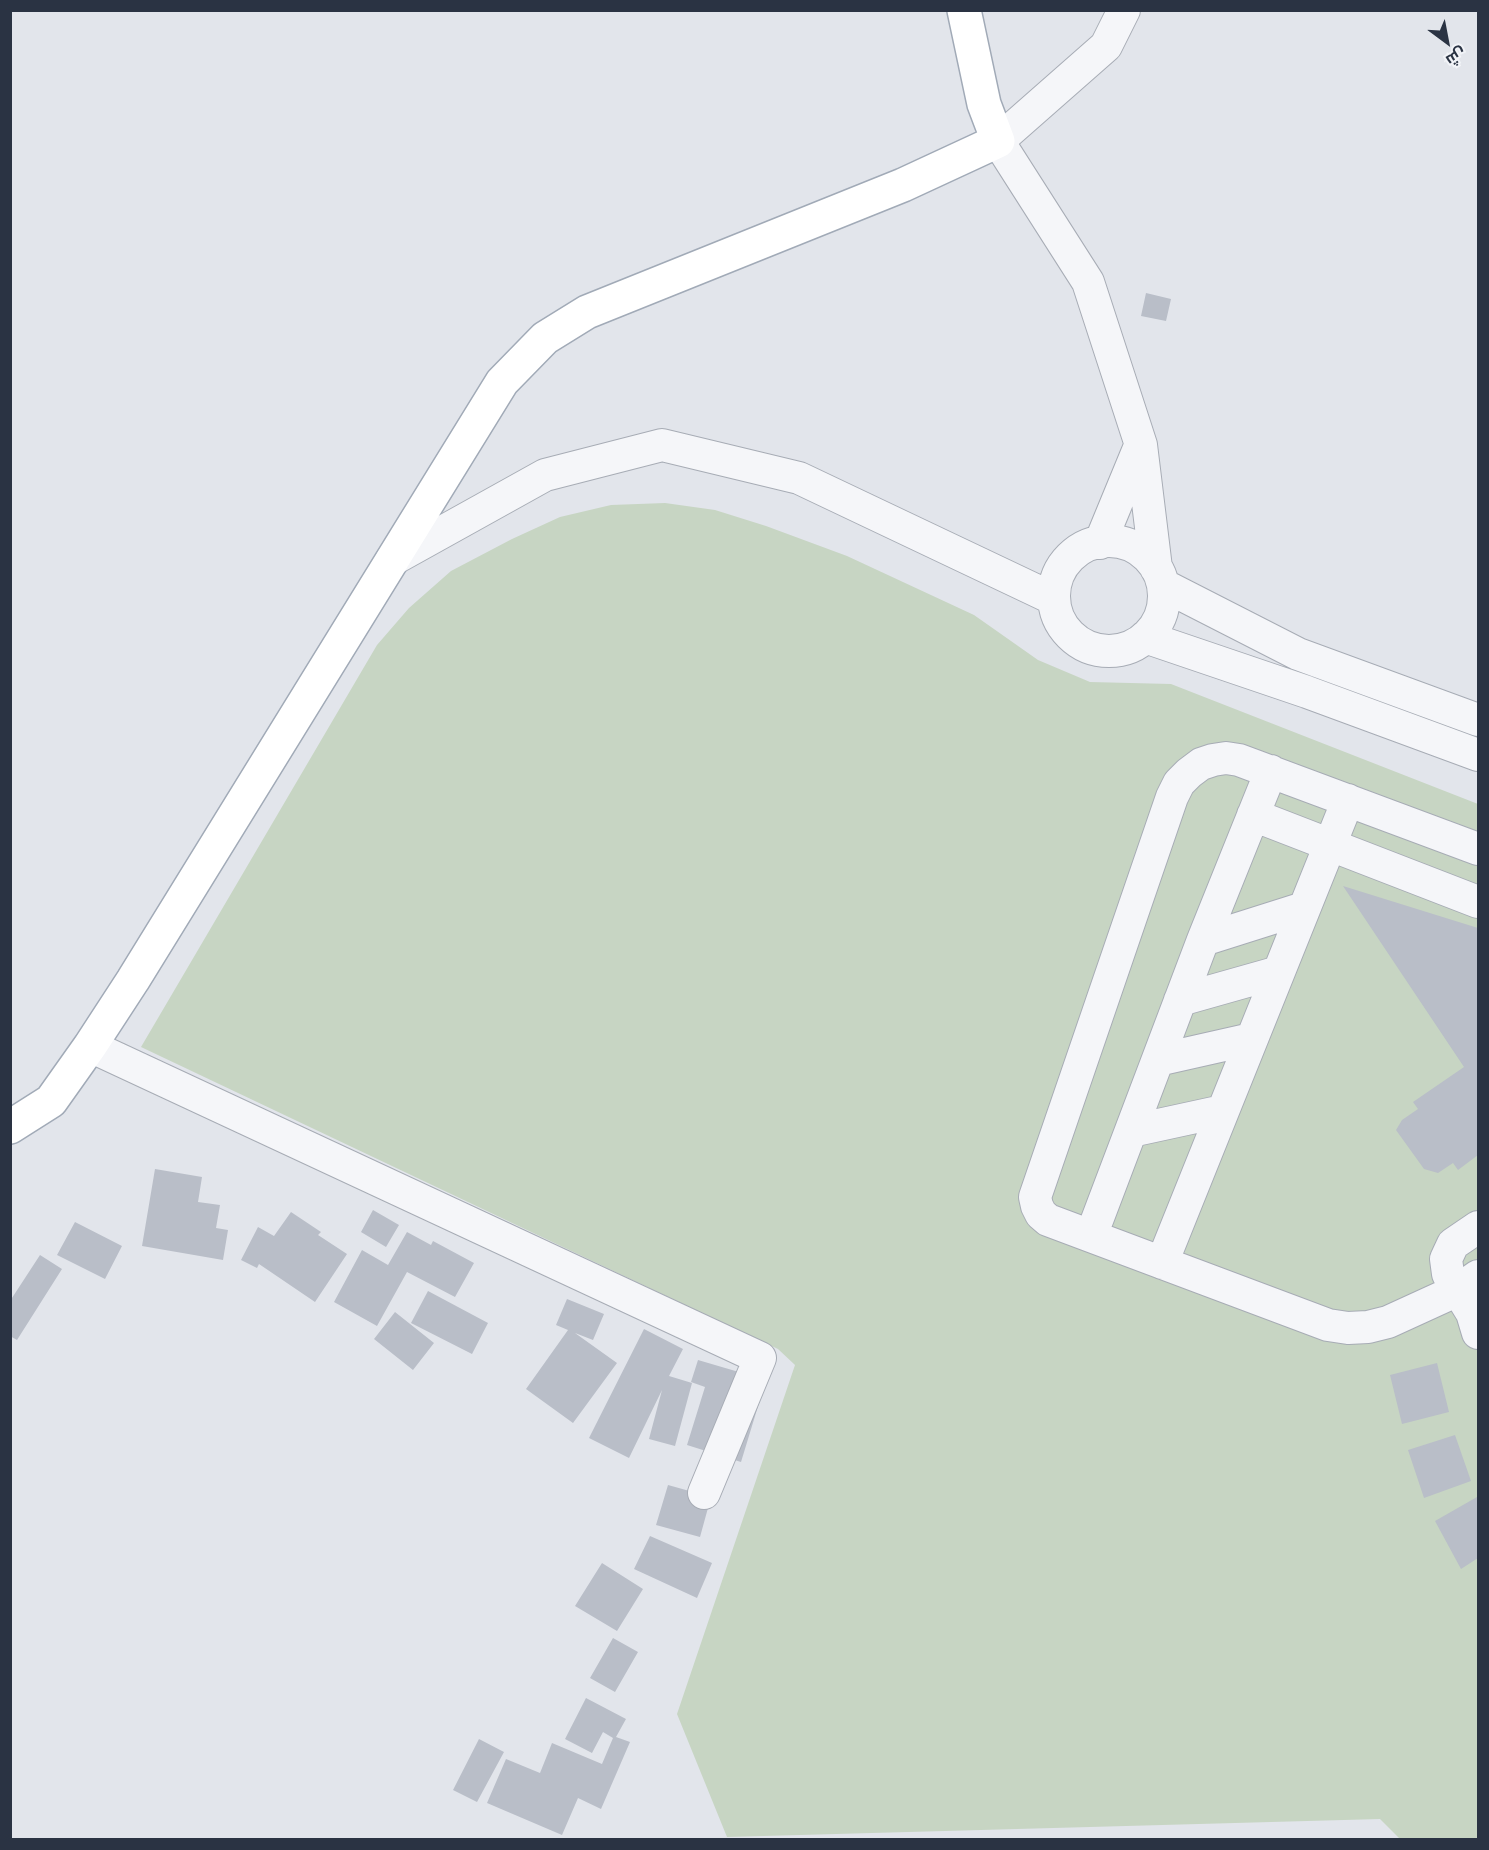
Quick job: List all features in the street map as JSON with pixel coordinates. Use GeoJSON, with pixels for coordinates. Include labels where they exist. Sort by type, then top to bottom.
{"type":"FeatureCollection","features":[{"type":"Feature","properties":{"kind":"main road"},"geometry":{"type":"LineString","coordinates":[[10,1127],[51,1101],[90,1046],[502,382],[545,338],[587,312],[903,185],[998,141],[984,104],[964,10]]}},
{"type":"Feature","properties":{"kind":"street"},"geometry":{"type":"LineString","coordinates":[[1124,10],[1106,46],[998,141],[1088,282],[1141,445],[1160,577],[1163,604],[1157,622],[1146,637],[1130,647],[1113,651],[1095,649],[1079,643],[1066,631],[1057,616],[1054,599],[1056,581],[1064,566],[1076,552],[1091,544],[1109,542],[1128,544],[1144,554],[1160,577],[1298,654],[1479,720]]}},
{"type":"Feature","properties":{"kind":"street"},"geometry":{"type":"LineString","coordinates":[[392,560],[545,476],[662,445],[799,478],[1054,599]]}},
{"type":"Feature","properties":{"kind":"street"},"geometry":{"type":"LineString","coordinates":[[1100,543],[1141,445]]}},
{"type":"Feature","properties":{"kind":"street"},"geometry":{"type":"LineString","coordinates":[[1146,637],[1307,692],[1479,755]]}},
{"type":"Feature","properties":{"kind":"street"},"geometry":{"type":"LineString","coordinates":[[1468,1283],[1388,1322],[1368,1327],[1348,1328],[1328,1325],[1048,1220],[1041,1214],[1035,1197],[1172,797],[1179,783],[1189,773],[1201,764],[1213,760],[1226,758],[1239,760],[1479,849]]}},
{"type":"Feature","properties":{"kind":"street"},"geometry":{"type":"LineString","coordinates":[[1090,1236],[1203,940],[1271,771]]}},
{"type":"Feature","properties":{"kind":"street"},"geometry":{"type":"LineString","coordinates":[[1162,1263],[1348,800]]}},
{"type":"Feature","properties":{"kind":"street"},"geometry":{"type":"LineString","coordinates":[[1253,815],[1479,902]]}},
{"type":"Feature","properties":{"kind":"street"},"geometry":{"type":"LineString","coordinates":[[1203,940],[1304,908]]}},
{"type":"Feature","properties":{"kind":"street"},"geometry":{"type":"LineString","coordinates":[[1180,1000],[1279,972]]}},
{"type":"Feature","properties":{"kind":"street"},"geometry":{"type":"LineString","coordinates":[[1158,1060],[1251,1039]]}},
{"type":"Feature","properties":{"kind":"street"},"geometry":{"type":"LineString","coordinates":[[90,1046],[760,1358],[704,1493]]}},
{"type":"Feature","properties":{"kind":"street"},"geometry":{"type":"LineString","coordinates":[[1131,1131],[1223,1111]]}},
{"type":"Feature","properties":{"kind":"street"},"geometry":{"type":"LineString","coordinates":[[1468,1283],[1448,1274],[1446,1259],[1454,1244],[1479,1227]]}},
{"type":"Feature","properties":{"kind":"street"},"geometry":{"type":"LineString","coordinates":[[1468,1283],[1472,1313],[1479,1333]]}},
{"type":"Feature","properties":{"kind":"green space"},"geometry":{"type":"Polygon","coordinates":[[[665,503],[715,510],[847,556],[974,615],[1038,660],[1090,682],[1171,684],[1478,804],[1478,1839],[1400,1839],[1380,1819],[727,1837],[677,1714],[795,1365],[778,1349],[141,1047],[377,645],[409,608],[451,571],[560,517],[611,505],[665,503]]]}},
{"type":"Feature","properties":{"kind":"building"},"geometry":{"type":"Polygon","coordinates":[[[1146,293],[1171,299],[1166,321],[1141,316],[1146,293]]]}},
{"type":"Feature","properties":{"kind":"building"},"geometry":{"type":"Polygon","coordinates":[[[1343,886],[1478,928],[1478,1155],[1458,1170],[1453,1163],[1438,1173],[1424,1169],[1396,1130],[1402,1120],[1418,1109],[1413,1102],[1464,1067],[1343,886]]]}},
{"type":"Feature","properties":{"kind":"building"},"geometry":{"type":"Polygon","coordinates":[[[155,1169],[202,1177],[198,1202],[220,1205],[216,1228],[228,1230],[223,1260],[142,1246],[155,1169]]]}},
{"type":"Feature","properties":{"kind":"building"},"geometry":{"type":"Polygon","coordinates":[[[373,1210],[399,1225],[386,1247],[361,1232],[373,1210]]]}},
{"type":"Feature","properties":{"kind":"building"},"geometry":{"type":"Polygon","coordinates":[[[291,1212],[321,1232],[318,1235],[347,1254],[315,1302],[259,1264],[257,1268],[241,1260],[258,1227],[274,1236],[291,1212]]]}},
{"type":"Feature","properties":{"kind":"building"},"geometry":{"type":"Polygon","coordinates":[[[75,1222],[122,1246],[105,1279],[57,1255],[75,1222]]]}},
{"type":"Feature","properties":{"kind":"building"},"geometry":{"type":"Polygon","coordinates":[[[407,1232],[431,1245],[433,1241],[474,1263],[455,1297],[407,1272],[377,1326],[334,1302],[362,1250],[388,1265],[407,1232]]]}},
{"type":"Feature","properties":{"kind":"building"},"geometry":{"type":"Polygon","coordinates":[[[40,1255],[62,1269],[17,1340],[10,1336],[10,1301],[40,1255]]]}},
{"type":"Feature","properties":{"kind":"building"},"geometry":{"type":"Polygon","coordinates":[[[428,1291],[488,1323],[472,1354],[411,1323],[428,1291]]]}},
{"type":"Feature","properties":{"kind":"building"},"geometry":{"type":"Polygon","coordinates":[[[567,1299],[604,1314],[593,1340],[575,1333],[617,1363],[573,1423],[526,1389],[568,1330],[556,1325],[567,1299]]]}},
{"type":"Feature","properties":{"kind":"building"},"geometry":{"type":"Polygon","coordinates":[[[395,1312],[434,1343],[413,1370],[374,1339],[395,1312]]]}},
{"type":"Feature","properties":{"kind":"building"},"geometry":{"type":"Polygon","coordinates":[[[644,1329],[683,1349],[669,1376],[692,1383],[675,1446],[649,1439],[662,1390],[629,1458],[589,1438],[644,1329]]]}},
{"type":"Feature","properties":{"kind":"building"},"geometry":{"type":"Polygon","coordinates":[[[698,1360],[766,1380],[741,1462],[687,1445],[705,1387],[691,1382],[698,1360]]]}},
{"type":"Feature","properties":{"kind":"building"},"geometry":{"type":"Polygon","coordinates":[[[1437,1363],[1449,1412],[1402,1424],[1390,1375],[1437,1363]]]}},
{"type":"Feature","properties":{"kind":"building"},"geometry":{"type":"Polygon","coordinates":[[[1455,1435],[1471,1481],[1424,1498],[1408,1450],[1455,1435]]]}},
{"type":"Feature","properties":{"kind":"building"},"geometry":{"type":"Polygon","coordinates":[[[668,1485],[711,1497],[700,1537],[656,1525],[668,1485]]]}},
{"type":"Feature","properties":{"kind":"building"},"geometry":{"type":"Polygon","coordinates":[[[1477,1497],[1478,1558],[1461,1569],[1435,1521],[1477,1497]]]}},
{"type":"Feature","properties":{"kind":"building"},"geometry":{"type":"Polygon","coordinates":[[[650,1536],[712,1563],[697,1598],[634,1569],[650,1536]]]}},
{"type":"Feature","properties":{"kind":"building"},"geometry":{"type":"Polygon","coordinates":[[[602,1563],[643,1589],[617,1631],[575,1606],[602,1563]]]}},
{"type":"Feature","properties":{"kind":"building"},"geometry":{"type":"Polygon","coordinates":[[[613,1638],[638,1652],[615,1692],[590,1678],[613,1638]]]}},
{"type":"Feature","properties":{"kind":"building"},"geometry":{"type":"Polygon","coordinates":[[[586,1698],[626,1719],[616,1737],[630,1742],[601,1809],[578,1798],[562,1835],[487,1803],[506,1759],[540,1773],[552,1743],[602,1764],[613,1738],[603,1732],[592,1753],[565,1739],[586,1698]]]}},
{"type":"Feature","properties":{"kind":"building"},"geometry":{"type":"Polygon","coordinates":[[[479,1739],[504,1752],[477,1802],[453,1790],[479,1739]]]}}]}
